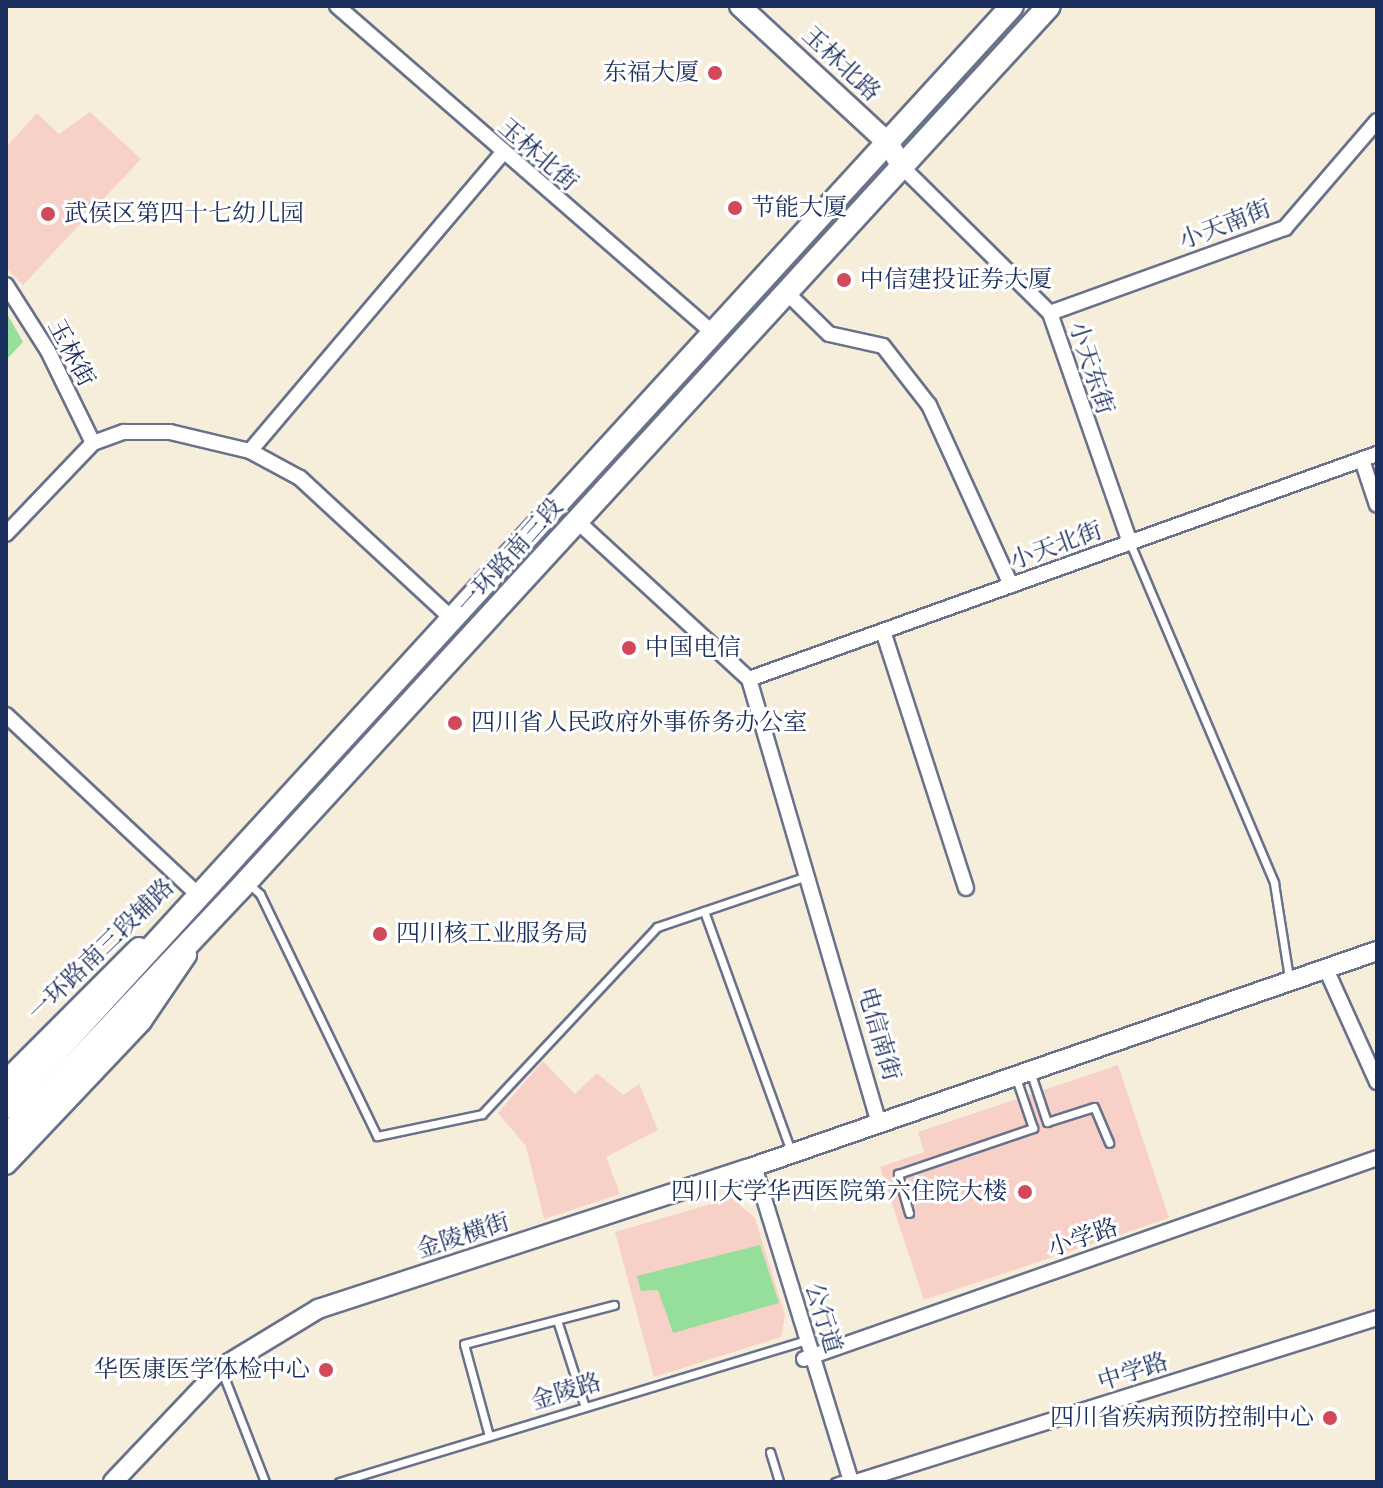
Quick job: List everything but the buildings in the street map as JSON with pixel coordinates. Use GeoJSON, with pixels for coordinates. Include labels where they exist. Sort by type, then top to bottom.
{"type":"FeatureCollection","features":[{"type":"Feature","properties":{"kind":"main road","name":"玉林北路"},"geometry":{"type":"LineString","coordinates":[[740,6],[889,144],[901,166]]}},
{"type":"Feature","properties":{"kind":"main road","name":"一环路南三段"},"geometry":{"type":"LineString","coordinates":[[6,1107],[195,889],[451,618],[889,144],[1012,6]]}},
{"type":"Feature","properties":{"kind":"main road","name":"一环路南三段"},"geometry":{"type":"LineString","coordinates":[[6,1137],[246,882],[1049,6]]}},
{"type":"Feature","properties":{"kind":"main road"},"geometry":{"type":"LineString","coordinates":[[756,287],[774,285],[780,299]]}},
{"type":"Feature","properties":{"kind":"main road","name":"一环路南三段辅路"},"geometry":{"type":"LineString","coordinates":[[6,1081],[195,889]]}},
{"type":"Feature","properties":{"kind":"main road"},"geometry":{"type":"LineString","coordinates":[[6,1164],[141,1021],[211,919]]}},
{"type":"Feature","properties":{"kind":"street","name":"玉林北街"},"geometry":{"type":"LineString","coordinates":[[337,6],[502,154],[713,333]]}},
{"type":"Feature","properties":{"kind":"street","name":"小天南街"},"geometry":{"type":"LineString","coordinates":[[1050,313],[1285,228],[1377,121]]}},
{"type":"Feature","properties":{"kind":"street"},"geometry":{"type":"LineString","coordinates":[[250,451],[502,154]]}},
{"type":"Feature","properties":{"kind":"street","name":"小天东街"},"geometry":{"type":"LineString","coordinates":[[901,166],[1050,313],[1130,543]]}},
{"type":"Feature","properties":{"kind":"street","name":"玉林街"},"geometry":{"type":"LineString","coordinates":[[6,285],[48,351],[93,443]]}},
{"type":"Feature","properties":{"kind":"street"},"geometry":{"type":"LineString","coordinates":[[780,299],[829,334],[883,346],[929,405],[1011,585]]}},
{"type":"Feature","properties":{"kind":"street"},"geometry":{"type":"LineString","coordinates":[[6,534],[93,443],[124,432],[170,432],[250,451],[300,478],[451,618]]}},
{"type":"Feature","properties":{"kind":"street","name":"小天北街"},"geometry":{"type":"LineString","coordinates":[[749,679],[1377,454]]}},
{"type":"Feature","properties":{"kind":"street"},"geometry":{"type":"LineString","coordinates":[[1362,460],[1377,505]]}},
{"type":"Feature","properties":{"kind":"street"},"geometry":{"type":"LineString","coordinates":[[577,521],[749,679]]}},
{"type":"Feature","properties":{"kind":"street"},"geometry":{"type":"LineString","coordinates":[[883,631],[966,888]]}},
{"type":"Feature","properties":{"kind":"street","name":"电信南街"},"geometry":{"type":"LineString","coordinates":[[749,679],[879,1123],[1377,951]]}},
{"type":"Feature","properties":{"kind":"street"},"geometry":{"type":"LineString","coordinates":[[6,715],[195,889]]}},
{"type":"Feature","properties":{"kind":"street"},"geometry":{"type":"LineString","coordinates":[[1326,969],[1377,1082]]}},
{"type":"Feature","properties":{"kind":"street","name":"金陵横街"},"geometry":{"type":"LineString","coordinates":[[113,1482],[221,1368],[318,1309],[879,1123]]}},
{"type":"Feature","properties":{"kind":"street","name":"小学路"},"geometry":{"type":"LineString","coordinates":[[808,1358],[1377,1158]]}},
{"type":"Feature","properties":{"kind":"street","name":"公行道"},"geometry":{"type":"LineString","coordinates":[[750,1168],[845,1482]]}},
{"type":"Feature","properties":{"kind":"street","name":"中学路"},"geometry":{"type":"LineString","coordinates":[[845,1482],[1377,1318]]}},
{"type":"Feature","properties":{"kind":"lane"},"geometry":{"type":"LineString","coordinates":[[1130,543],[1274,883],[1289,980]]}},
{"type":"Feature","properties":{"kind":"lane"},"geometry":{"type":"LineString","coordinates":[[246,882],[260,894],[377,1136],[482,1114],[657,927],[807,876]]}},
{"type":"Feature","properties":{"kind":"lane"},"geometry":{"type":"LineString","coordinates":[[704,911],[792,1153]]}},
{"type":"Feature","properties":{"kind":"lane"},"geometry":{"type":"LineString","coordinates":[[1022,1073],[1047,1122]]}},
{"type":"Feature","properties":{"kind":"lane"},"geometry":{"type":"LineString","coordinates":[[1022,1073],[1033,1128]]}},
{"type":"Feature","properties":{"kind":"lane"},"geometry":{"type":"LineString","coordinates":[[909,1213],[898,1174],[1094,1107],[1109,1143]]}},
{"type":"Feature","properties":{"kind":"lane"},"geometry":{"type":"LineString","coordinates":[[489,1436],[464,1344],[614,1305]]}},
{"type":"Feature","properties":{"kind":"lane"},"geometry":{"type":"LineString","coordinates":[[557,1320],[585,1407]]}},
{"type":"Feature","properties":{"kind":"lane","name":"金陵路"},"geometry":{"type":"LineString","coordinates":[[339,1482],[802,1341]]}},
{"type":"Feature","properties":{"kind":"lane"},"geometry":{"type":"LineString","coordinates":[[221,1368],[265,1482]]}},
{"type":"Feature","properties":{"kind":"lane"},"geometry":{"type":"LineString","coordinates":[[770,1452],[779,1482]]}},
{"type":"Feature","properties":{"kind":"shaded area","name":"武侯区第四十七幼儿园"},"geometry":{"type":"Polygon","coordinates":[[[90,112],[141,159],[23,285],[6,268],[6,147],[37,113],[59,134],[90,112]]]}},
{"type":"Feature","properties":{"kind":"shaded area"},"geometry":{"type":"Polygon","coordinates":[[[543,1061],[575,1094],[597,1073],[623,1095],[639,1084],[658,1130],[606,1157],[620,1194],[544,1219],[526,1146],[498,1113],[543,1061]]]}},
{"type":"Feature","properties":{"kind":"shaded area","name":"四川大学华西医院第六住院大楼"},"geometry":{"type":"Polygon","coordinates":[[[1118,1065],[1169,1218],[924,1300],[880,1167],[924,1152],[918,1132],[1118,1065]]]}},
{"type":"Feature","properties":{"kind":"shaded area"},"geometry":{"type":"Polygon","coordinates":[[[732,1198],[755,1218],[785,1315],[781,1337],[654,1377],[615,1232],[732,1198]]]}},
{"type":"Feature","properties":{"kind":"green space"},"geometry":{"type":"Polygon","coordinates":[[[6,312],[23,342],[6,360],[6,312]]]}},
{"type":"Feature","properties":{"kind":"green space"},"geometry":{"type":"Polygon","coordinates":[[[760,1245],[779,1303],[673,1333],[658,1290],[641,1291],[637,1276],[760,1245]]]}},
{"type":"Feature","properties":{"kind":"place","name":"东福大厦"},"geometry":{"type":"Point","coordinates":[715,73]}},
{"type":"Feature","properties":{"kind":"place","name":"节能大厦"},"geometry":{"type":"Point","coordinates":[735,208]}},
{"type":"Feature","properties":{"kind":"place","name":"武侯区第四十七幼儿园"},"geometry":{"type":"Point","coordinates":[48,214]}},
{"type":"Feature","properties":{"kind":"place","name":"中信建投证券大厦"},"geometry":{"type":"Point","coordinates":[844,280]}},
{"type":"Feature","properties":{"kind":"place","name":"中国电信"},"geometry":{"type":"Point","coordinates":[629,648]}},
{"type":"Feature","properties":{"kind":"place","name":"四川省人民政府外事侨务办公室"},"geometry":{"type":"Point","coordinates":[455,723]}},
{"type":"Feature","properties":{"kind":"place","name":"四川核工业服务局"},"geometry":{"type":"Point","coordinates":[380,934]}},
{"type":"Feature","properties":{"kind":"place","name":"四川大学华西医院第六住院大楼"},"geometry":{"type":"Point","coordinates":[1025,1192]}},
{"type":"Feature","properties":{"kind":"place","name":"华医康医学体检中心"},"geometry":{"type":"Point","coordinates":[326,1370]}},
{"type":"Feature","properties":{"kind":"place","name":"四川省疾病预防控制中心"},"geometry":{"type":"Point","coordinates":[1330,1418]}}]}
